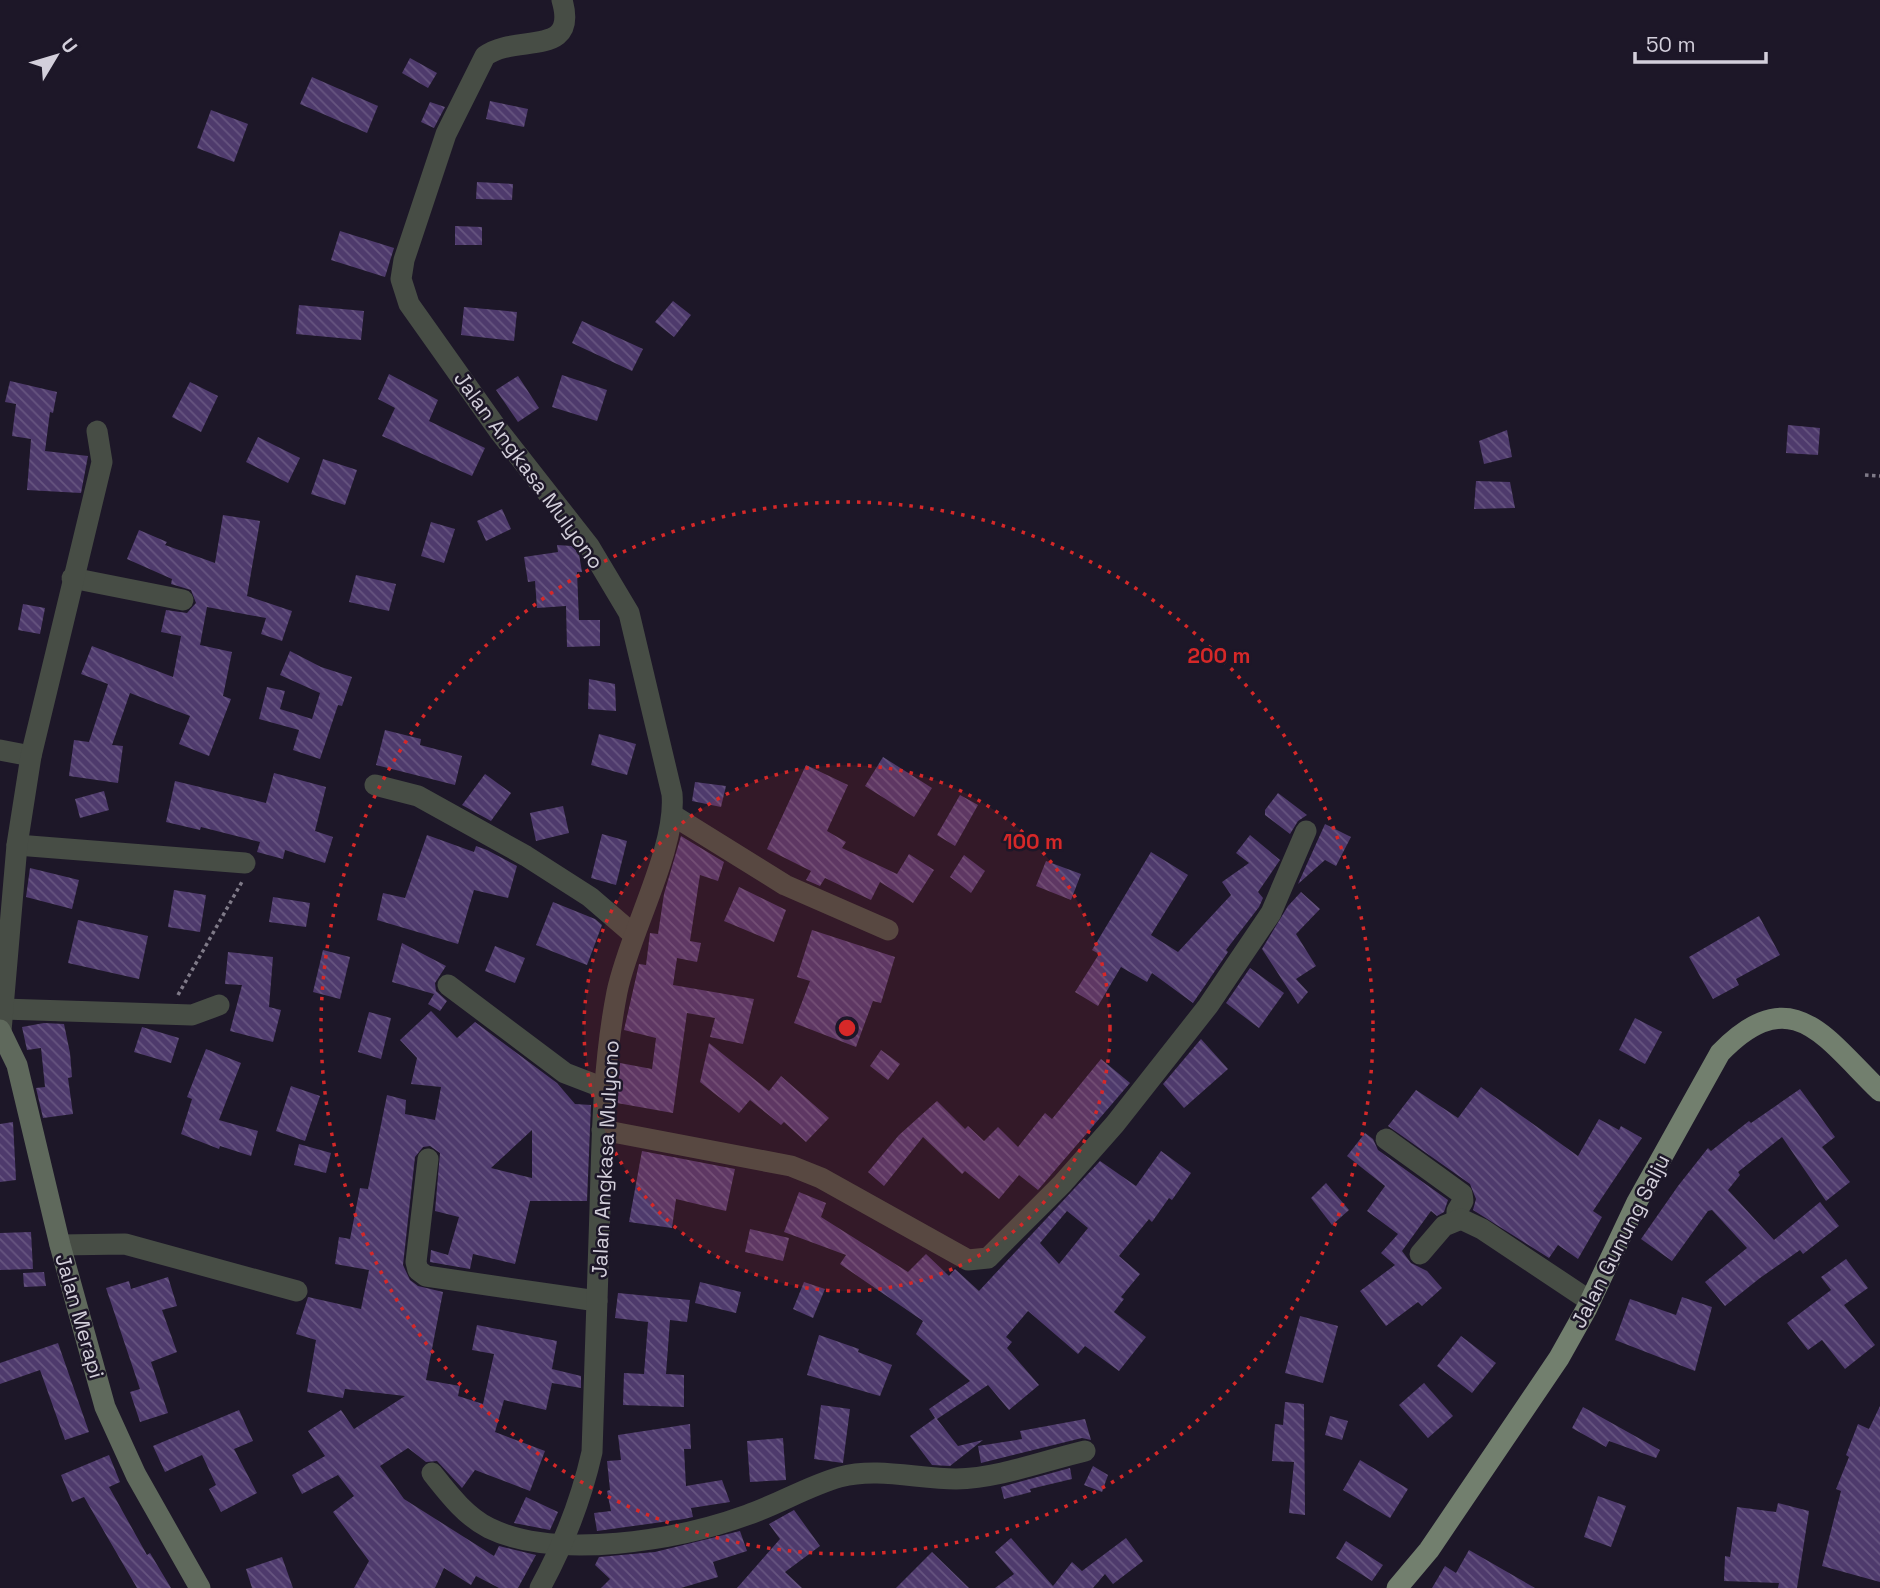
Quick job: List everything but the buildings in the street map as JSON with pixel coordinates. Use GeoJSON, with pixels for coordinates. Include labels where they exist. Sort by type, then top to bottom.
{"type":"FeatureCollection","features":[{"type":"Feature","properties":{"kind":"main road","name":"Jalan Gunung Salju"},"geometry":{"type":"LineString","coordinates":[[1397,1588],[1429,1550],[1559,1358],[1590,1301],[1637,1202],[1720,1053],[1737,1035],[1766,1019],[1789,1017],[1809,1024],[1880,1091]]}},
{"type":"Feature","properties":{"kind":"street","name":"Jalan Angkasa Mulyono"},"geometry":{"type":"LineString","coordinates":[[540,1588],[563,1546],[584,1489],[592,1452],[604,1088],[617,992],[633,934],[674,816],[672,794],[629,613],[589,546],[499,431],[409,304],[401,279],[404,260],[446,134],[485,57],[494,50],[554,38],[563,31],[567,18],[562,0]]}},
{"type":"Feature","properties":{"kind":"street"},"geometry":{"type":"LineString","coordinates":[[97,431],[102,463],[30,756],[18,845],[1,1023],[192,1015],[219,1005]]}},
{"type":"Feature","properties":{"kind":"street"},"geometry":{"type":"LineString","coordinates":[[72,578],[183,600]]}},
{"type":"Feature","properties":{"kind":"street"},"geometry":{"type":"LineString","coordinates":[[0,750],[30,756]]}},
{"type":"Feature","properties":{"kind":"street"},"geometry":{"type":"LineString","coordinates":[[375,785],[418,796],[527,856],[590,897],[633,934]]}},
{"type":"Feature","properties":{"kind":"street"},"geometry":{"type":"LineString","coordinates":[[674,816],[785,885],[888,930]]}},
{"type":"Feature","properties":{"kind":"street"},"geometry":{"type":"LineString","coordinates":[[602,1130],[791,1166],[821,1178],[968,1260],[988,1258],[1053,1193],[1115,1124],[1208,1006],[1271,913],[1306,831]]}},
{"type":"Feature","properties":{"kind":"street"},"geometry":{"type":"LineString","coordinates":[[18,845],[245,863]]}},
{"type":"Feature","properties":{"kind":"street"},"geometry":{"type":"LineString","coordinates":[[448,985],[565,1073],[604,1088]]}},
{"type":"Feature","properties":{"kind":"street","name":"Jalan Merapi"},"geometry":{"type":"LineString","coordinates":[[1,1023],[17,1065],[60,1245],[105,1408],[136,1475],[200,1588]]}},
{"type":"Feature","properties":{"kind":"street"},"geometry":{"type":"LineString","coordinates":[[1386,1139],[1462,1195],[1463,1201],[1457,1211],[1457,1220]]}},
{"type":"Feature","properties":{"kind":"street"},"geometry":{"type":"LineString","coordinates":[[428,1159],[416,1262],[418,1270],[426,1276],[597,1301]]}},
{"type":"Feature","properties":{"kind":"street"},"geometry":{"type":"LineString","coordinates":[[1420,1254],[1444,1226],[1457,1220],[1482,1228],[1590,1301]]}},
{"type":"Feature","properties":{"kind":"street"},"geometry":{"type":"LineString","coordinates":[[60,1245],[125,1244],[297,1291]]}},
{"type":"Feature","properties":{"kind":"street"},"geometry":{"type":"LineString","coordinates":[[432,1473],[462,1508],[488,1527],[538,1544],[563,1546],[650,1539],[713,1525],[745,1516],[815,1486],[851,1475],[957,1479],[985,1476],[1085,1451]]}},
{"type":"Feature","properties":{"kind":"path"},"geometry":{"type":"LineString","coordinates":[[1865,475],[1880,476]]}},
{"type":"Feature","properties":{"kind":"path"},"geometry":{"type":"LineString","coordinates":[[166,1015],[249,869],[245,863]]}}]}
